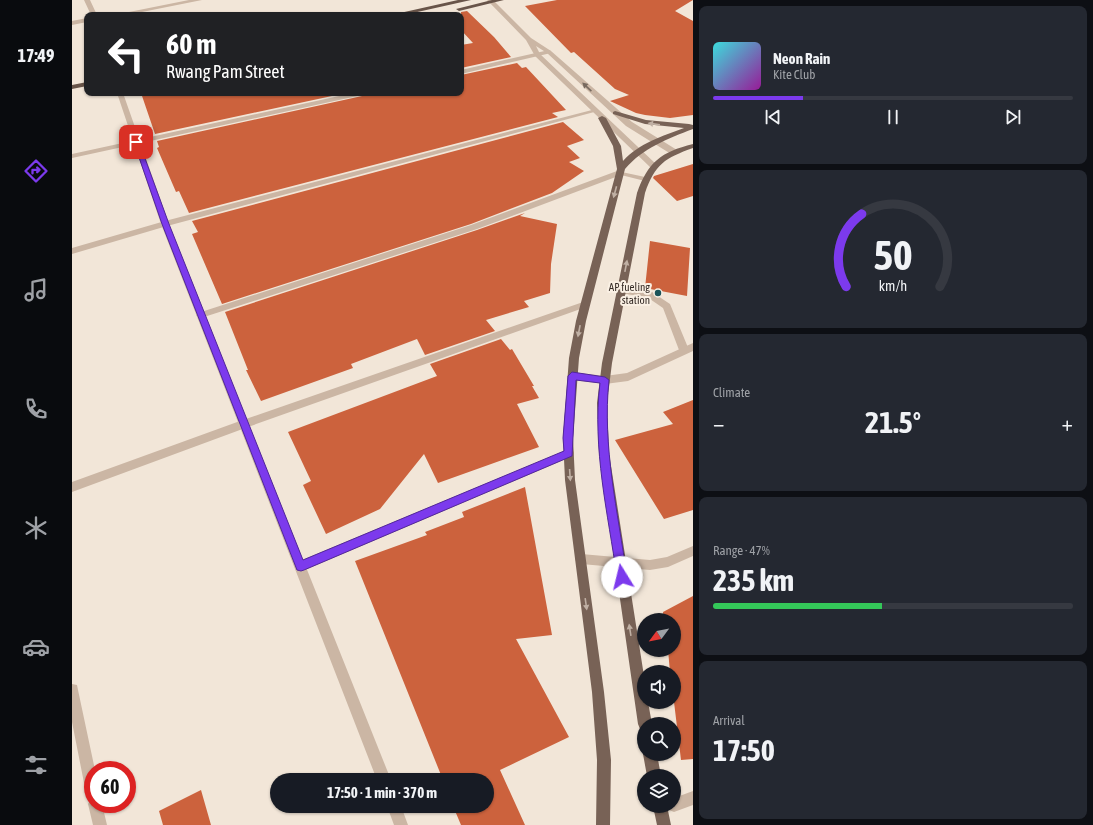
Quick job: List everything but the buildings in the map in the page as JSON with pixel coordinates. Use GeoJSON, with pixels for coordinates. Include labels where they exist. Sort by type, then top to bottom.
{"type":"FeatureCollection","features":[{"type":"Feature","properties":{"kind":"highway"},"geometry":{"type":"LineString","coordinates":[[409,12],[468,0]]}},
{"type":"Feature","properties":{"kind":"highway"},"geometry":{"type":"LineString","coordinates":[[440,12],[501,0]]}},
{"type":"Feature","properties":{"kind":"highway"},"geometry":{"type":"LineString","coordinates":[[72,79],[84,77]]}},
{"type":"Feature","properties":{"kind":"highway"},"geometry":{"type":"LineString","coordinates":[[72,87],[84,85]]}},
{"type":"Feature","properties":{"kind":"main road"},"geometry":{"type":"LineString","coordinates":[[615,113],[645,122],[693,127]]}},
{"type":"Feature","properties":{"kind":"main road"},"geometry":{"type":"LineString","coordinates":[[602,118],[617,146],[621,171],[586,304],[574,358],[568,438],[570,480],[598,692],[604,760],[603,825]]}},
{"type":"Feature","properties":{"kind":"main road"},"geometry":{"type":"LineString","coordinates":[[621,171],[637,151],[693,127]]}},
{"type":"Feature","properties":{"kind":"main road"},"geometry":{"type":"LineString","coordinates":[[644,717],[604,454],[602,403],[607,363],[645,178],[653,165],[674,152],[693,146]]}},
{"type":"Feature","properties":{"kind":"main road"},"geometry":{"type":"LineString","coordinates":[[664,825],[666,813]]}},
{"type":"Feature","properties":{"kind":"street"},"geometry":{"type":"LineString","coordinates":[[87,0],[93,12]]}},
{"type":"Feature","properties":{"kind":"street"},"geometry":{"type":"LineString","coordinates":[[133,12],[199,0]]}},
{"type":"Feature","properties":{"kind":"street"},"geometry":{"type":"LineString","coordinates":[[490,1],[529,39],[549,52],[615,113],[655,142],[674,152]]}},
{"type":"Feature","properties":{"kind":"street"},"geometry":{"type":"LineString","coordinates":[[72,23],[84,21]]}},
{"type":"Feature","properties":{"kind":"street"},"geometry":{"type":"LineString","coordinates":[[529,39],[537,55],[594,111],[653,165]]}},
{"type":"Feature","properties":{"kind":"street"},"geometry":{"type":"LineString","coordinates":[[464,71],[549,52]]}},
{"type":"Feature","properties":{"kind":"street"},"geometry":{"type":"LineString","coordinates":[[121,96],[165,224],[381,773]]}},
{"type":"Feature","properties":{"kind":"street"},"geometry":{"type":"LineString","coordinates":[[72,156],[348,96]]}},
{"type":"Feature","properties":{"kind":"street"},"geometry":{"type":"LineString","coordinates":[[72,251],[165,224],[594,111]]}},
{"type":"Feature","properties":{"kind":"street"},"geometry":{"type":"LineString","coordinates":[[201,315],[474,227],[621,171],[645,178]]}},
{"type":"Feature","properties":{"kind":"street"},"geometry":{"type":"LineString","coordinates":[[572,376],[605,380],[628,377],[688,348],[667,306],[649,294],[621,291]]}},
{"type":"Feature","properties":{"kind":"street"},"geometry":{"type":"LineString","coordinates":[[72,486],[586,304]]}},
{"type":"Feature","properties":{"kind":"street"},"geometry":{"type":"LineString","coordinates":[[301,566],[569,453]]}},
{"type":"Feature","properties":{"kind":"street"},"geometry":{"type":"LineString","coordinates":[[581,559],[650,565],[668,562],[693,551]]}},
{"type":"Feature","properties":{"kind":"street"},"geometry":{"type":"LineString","coordinates":[[72,690],[86,761]]}},
{"type":"Feature","properties":{"kind":"street"},"geometry":{"type":"LineString","coordinates":[[681,802],[693,798]]}},
{"type":"Feature","properties":{"kind":"street"},"geometry":{"type":"LineString","coordinates":[[97,813],[100,825]]}},
{"type":"Feature","properties":{"kind":"street"},"geometry":{"type":"LineString","coordinates":[[397,813],[401,825]]}},
{"type":"Feature","properties":{"kind":"place","name":"AP fueling station"},"geometry":{"type":"Point","coordinates":[658,293]}},
{"type":"Feature","properties":{"kind":"route"},"geometry":{"type":"LineString","coordinates":[[136,142],[165,224],[301,566],[569,453],[568,438],[572,376],[605,380],[602,403],[604,454],[612,518],[622,577]]}}]}
